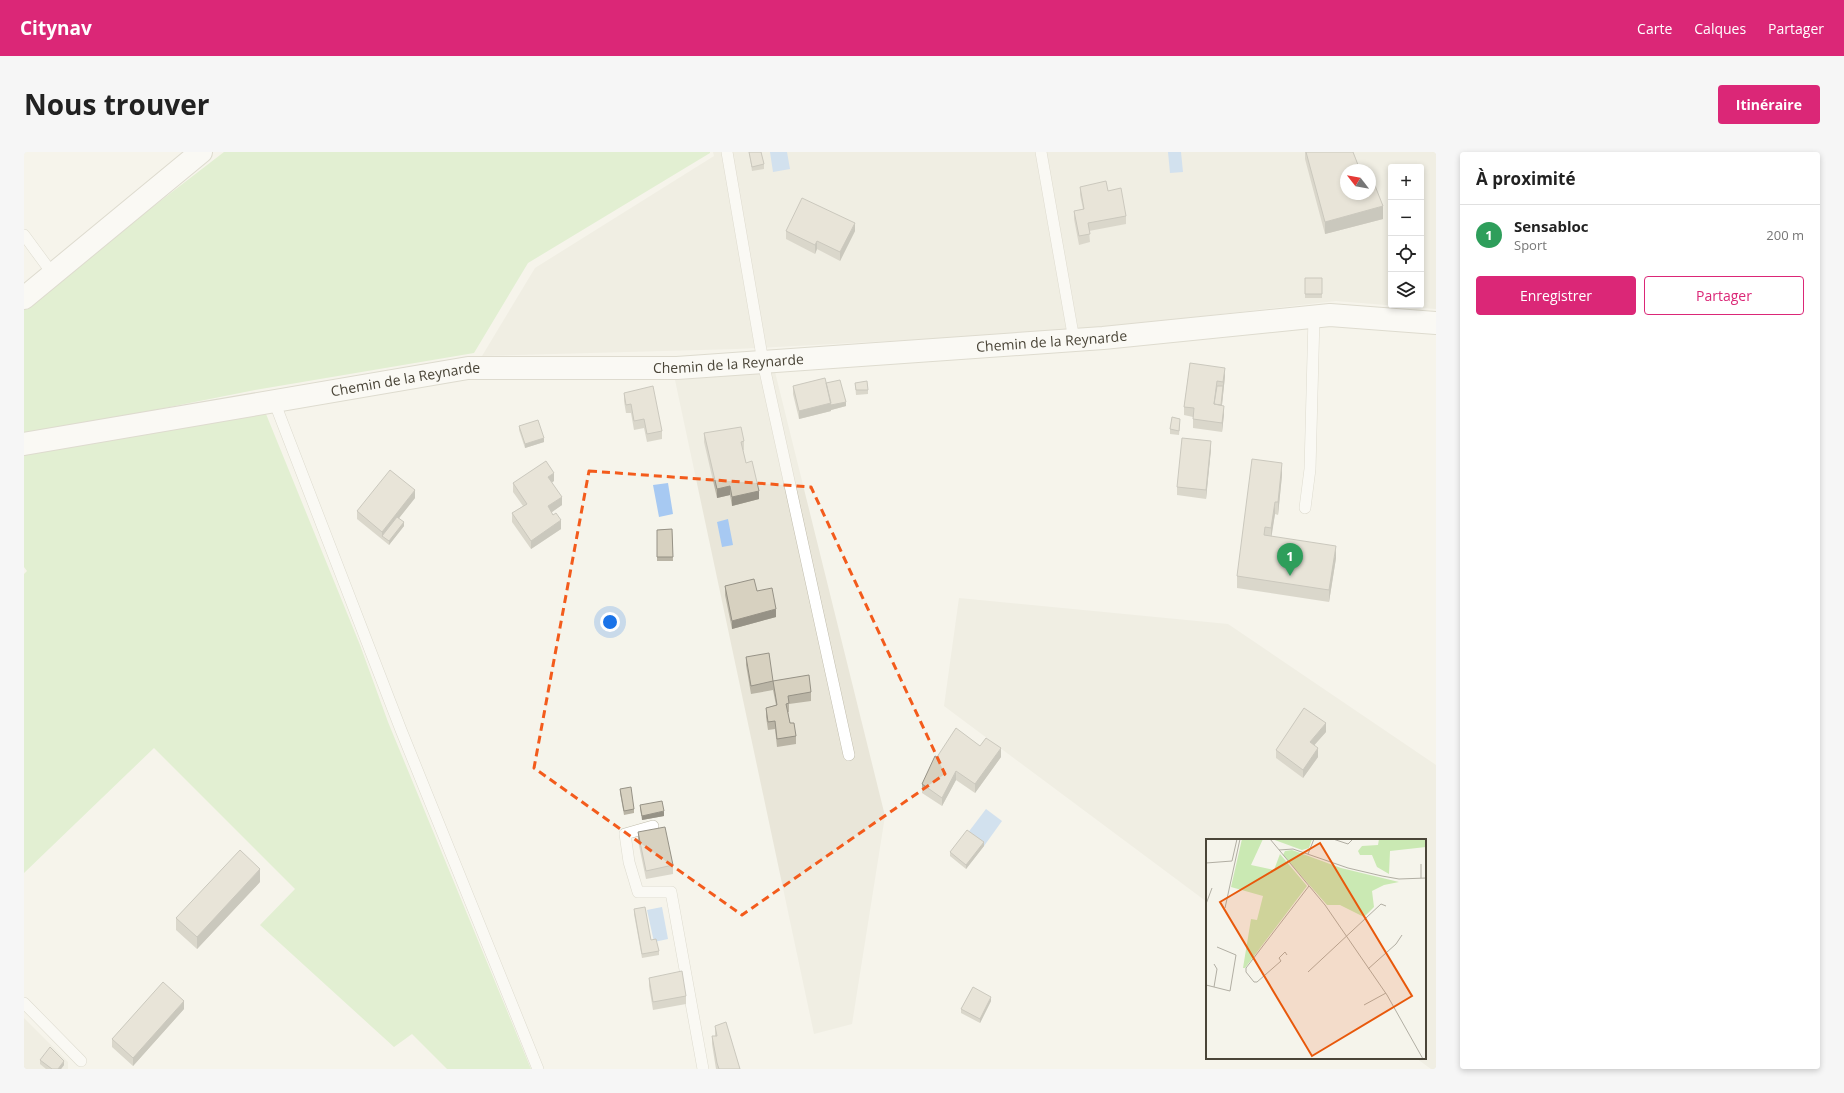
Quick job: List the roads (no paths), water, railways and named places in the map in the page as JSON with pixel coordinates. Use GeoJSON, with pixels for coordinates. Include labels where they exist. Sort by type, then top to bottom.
{"type":"FeatureCollection","features":[{"type":"Feature","properties":{"kind":"street"},"geometry":{"type":"LineString","coordinates":[[24,298],[52,273],[201,152]]}},
{"type":"Feature","properties":{"kind":"street","name":"Chemin de la Reynarde"},"geometry":{"type":"LineString","coordinates":[[24,444],[468,368],[677,368],[1074,340],[1330,315],[1436,323]]}},
{"type":"Feature","properties":{"kind":"lane"},"geometry":{"type":"LineString","coordinates":[[727,152],[763,362],[849,755]]}},
{"type":"Feature","properties":{"kind":"lane"},"geometry":{"type":"LineString","coordinates":[[1041,152],[1074,340]]}},
{"type":"Feature","properties":{"kind":"lane"},"geometry":{"type":"LineString","coordinates":[[24,235],[52,273]]}},
{"type":"Feature","properties":{"kind":"lane"},"geometry":{"type":"LineString","coordinates":[[1304,508],[1310,469],[1314,317]]}},
{"type":"Feature","properties":{"kind":"lane"},"geometry":{"type":"LineString","coordinates":[[274,401],[401,730],[538,1069]]}},
{"type":"Feature","properties":{"kind":"lane"},"geometry":{"type":"LineString","coordinates":[[652,826],[625,834],[629,862],[638,892],[671,892],[703,1069]]}},
{"type":"Feature","properties":{"kind":"lane"},"geometry":{"type":"LineString","coordinates":[[24,1003],[82,1061]]}},
{"type":"Feature","properties":{"kind":"water"},"geometry":{"type":"Polygon","coordinates":[[[770,152],[787,152],[790,169],[773,172],[770,152]]]}},
{"type":"Feature","properties":{"kind":"water"},"geometry":{"type":"Polygon","coordinates":[[[1168,152],[1181,152],[1183,172],[1170,173],[1168,152]]]}},
{"type":"Feature","properties":{"kind":"water"},"geometry":{"type":"Polygon","coordinates":[[[668,483],[673,514],[659,517],[653,485],[668,483]]]}},
{"type":"Feature","properties":{"kind":"water"},"geometry":{"type":"Polygon","coordinates":[[[728,519],[733,545],[722,547],[717,522],[728,519]]]}},
{"type":"Feature","properties":{"kind":"water"},"geometry":{"type":"Polygon","coordinates":[[[986,809],[1002,821],[984,846],[967,834],[986,809]]]}},
{"type":"Feature","properties":{"kind":"water"},"geometry":{"type":"Polygon","coordinates":[[[662,907],[668,939],[654,942],[647,910],[662,907]]]}},
{"type":"Feature","properties":{"kind":"place","name":"Sensabloc"},"geometry":{"type":"Point","coordinates":[1290,576]}}]}
